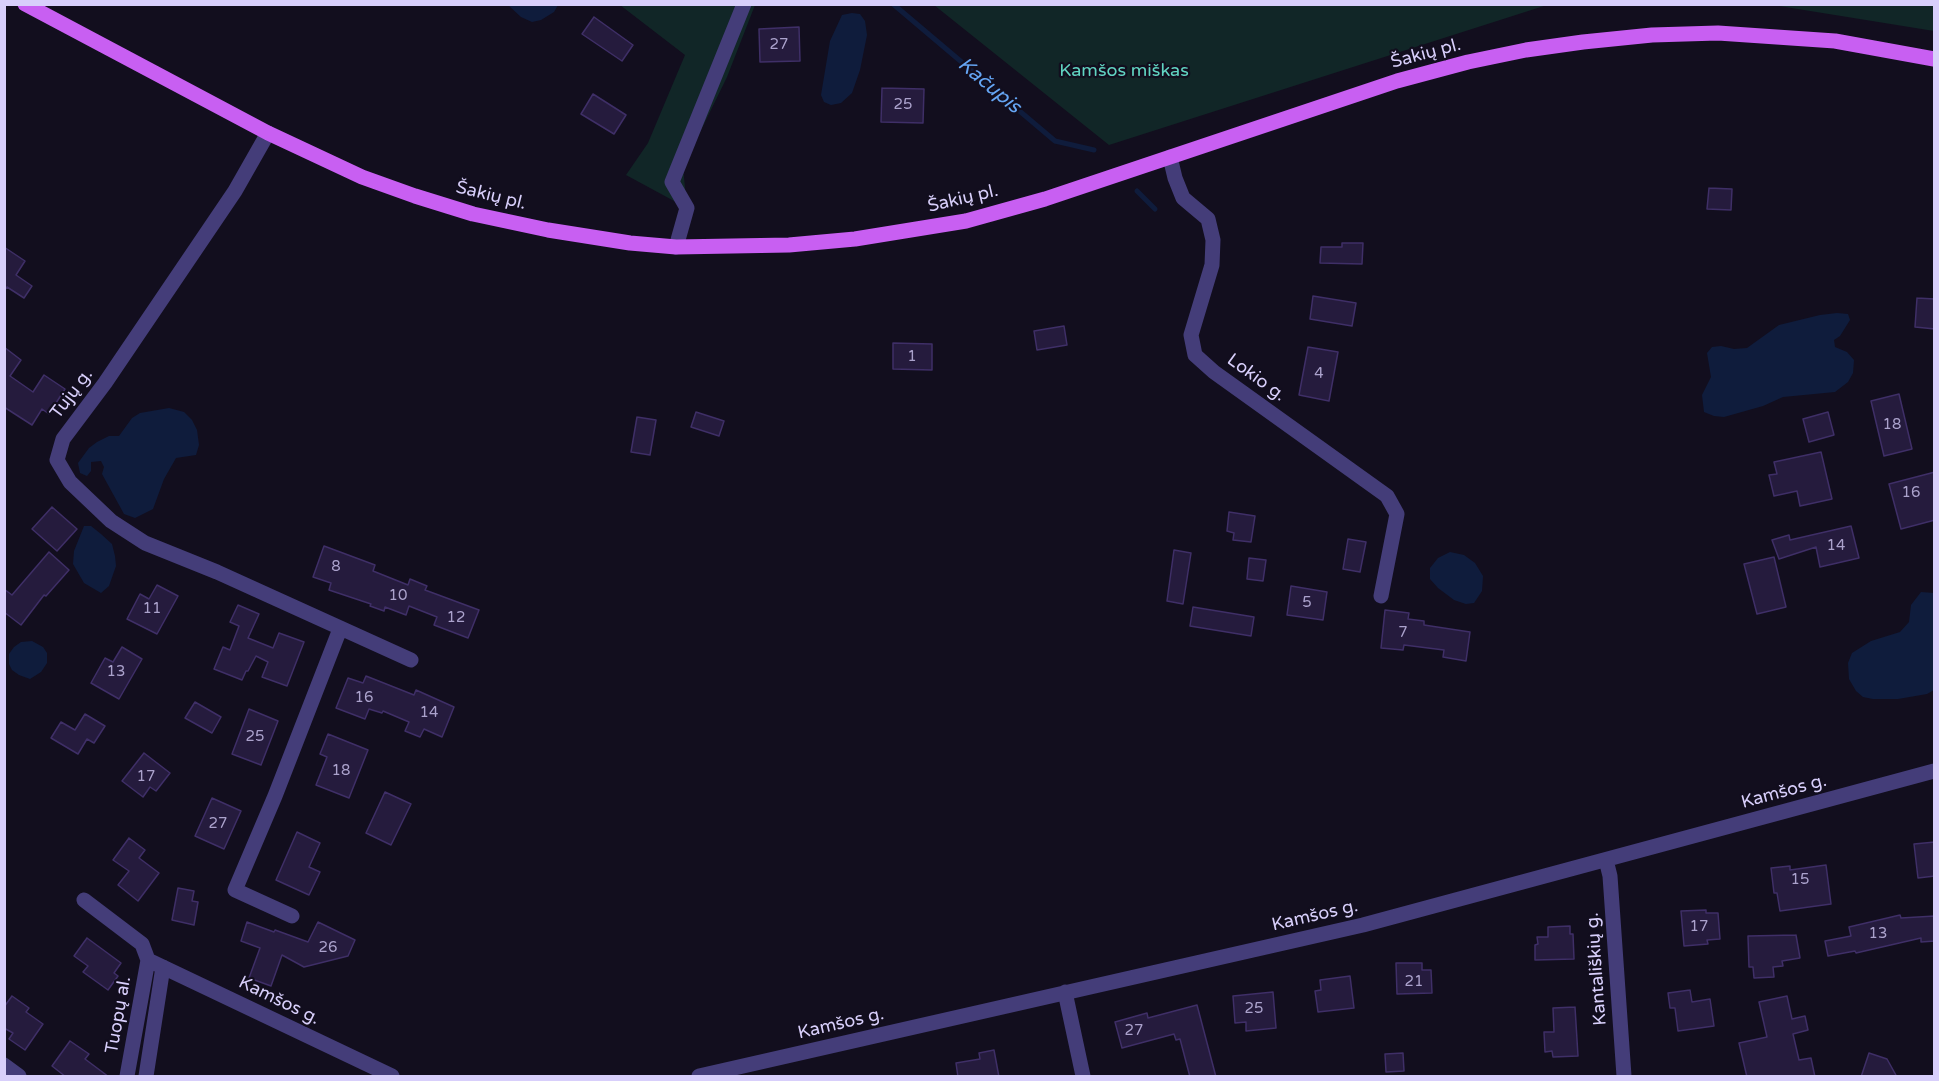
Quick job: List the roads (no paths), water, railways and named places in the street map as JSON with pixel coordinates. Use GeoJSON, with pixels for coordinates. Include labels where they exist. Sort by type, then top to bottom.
{"type":"FeatureCollection","features":[{"type":"Feature","properties":{"kind":"main road","name":"Šakių pl."},"geometry":{"type":"LineString","coordinates":[[25,4],[268,133],[362,177],[473,214],[548,230],[630,243],[676,247],[789,245],[855,239],[966,221],[1045,199],[1397,81],[1468,62],[1526,50],[1652,35],[1729,34],[1835,41],[1935,58]]}},
{"type":"Feature","properties":{"kind":"street"},"geometry":{"type":"LineString","coordinates":[[676,247],[687,208],[672,182],[744,4]]}},
{"type":"Feature","properties":{"kind":"street","name":"Tujų g."},"geometry":{"type":"LineString","coordinates":[[268,133],[236,191],[105,383],[63,439],[57,460],[70,482],[111,521],[145,543],[217,572],[411,660]]}},
{"type":"Feature","properties":{"kind":"street","name":"Lokio g."},"geometry":{"type":"LineString","coordinates":[[1170,157],[1174,178],[1183,198],[1208,219],[1213,240],[1212,265],[1191,335],[1195,355],[1214,372],[1387,496],[1397,514],[1381,596]]}},
{"type":"Feature","properties":{"kind":"street"},"geometry":{"type":"LineString","coordinates":[[292,916],[235,890],[275,796],[340,628]]}},
{"type":"Feature","properties":{"kind":"street","name":"Kamšos g."},"geometry":{"type":"LineString","coordinates":[[699,1077],[1363,925],[1935,771]]}},
{"type":"Feature","properties":{"kind":"street","name":"Kantališkių g."},"geometry":{"type":"LineString","coordinates":[[1606,860],[1610,876],[1624,1077]]}},
{"type":"Feature","properties":{"kind":"street"},"geometry":{"type":"LineString","coordinates":[[84,900],[142,944],[148,960]]}},
{"type":"Feature","properties":{"kind":"street","name":"Kamšos g."},"geometry":{"type":"LineString","coordinates":[[148,960],[392,1077]]}},
{"type":"Feature","properties":{"kind":"street","name":"Tuopų al."},"geometry":{"type":"LineString","coordinates":[[128,1077],[148,960]]}},
{"type":"Feature","properties":{"kind":"street"},"geometry":{"type":"LineString","coordinates":[[146,1077],[163,967]]}},
{"type":"Feature","properties":{"kind":"street"},"geometry":{"type":"LineString","coordinates":[[1065,992],[1083,1077]]}},
{"type":"Feature","properties":{"kind":"street"},"geometry":{"type":"LineString","coordinates":[[4,1065],[19,1077]]}},
{"type":"Feature","properties":{"kind":"water"},"geometry":{"type":"Polygon","coordinates":[[[508,5],[558,5],[554,12],[541,20],[532,22],[521,17],[508,5]]]}},
{"type":"Feature","properties":{"kind":"water"},"geometry":{"type":"Polygon","coordinates":[[[860,14],[865,21],[867,35],[860,70],[852,93],[841,103],[831,105],[824,102],[821,95],[830,41],[842,15],[860,14]]]}},
{"type":"Feature","properties":{"kind":"water"},"geometry":{"type":"Polygon","coordinates":[[[1837,313],[1848,314],[1850,320],[1840,336],[1834,340],[1835,347],[1847,352],[1854,360],[1853,373],[1848,382],[1835,392],[1783,397],[1763,406],[1724,417],[1704,412],[1702,395],[1711,377],[1707,353],[1712,347],[1747,348],[1779,325],[1837,313]]]}},
{"type":"Feature","properties":{"kind":"water"},"geometry":{"type":"Polygon","coordinates":[[[169,408],[184,412],[192,420],[197,430],[199,445],[196,455],[176,458],[164,479],[153,509],[135,518],[124,514],[102,474],[104,467],[101,461],[91,462],[91,471],[87,476],[80,473],[78,463],[89,448],[109,436],[119,436],[132,418],[140,413],[169,408]]]}},
{"type":"Feature","properties":{"kind":"water"},"geometry":{"type":"Polygon","coordinates":[[[84,526],[91,526],[112,544],[116,566],[109,586],[101,593],[84,583],[73,564],[74,551],[84,526]]]}},
{"type":"Feature","properties":{"kind":"water"},"geometry":{"type":"Polygon","coordinates":[[[1450,552],[1464,555],[1475,563],[1483,576],[1482,591],[1474,603],[1466,604],[1454,600],[1430,579],[1430,568],[1438,558],[1450,552]]]}},
{"type":"Feature","properties":{"kind":"water"},"geometry":{"type":"Polygon","coordinates":[[[1921,592],[1934,593],[1934,690],[1927,694],[1898,699],[1863,697],[1856,691],[1849,679],[1848,663],[1852,653],[1871,641],[1900,632],[1909,622],[1911,605],[1921,592]]]}},
{"type":"Feature","properties":{"kind":"water"},"geometry":{"type":"Polygon","coordinates":[[[32,641],[43,647],[47,653],[47,663],[41,672],[30,679],[12,670],[9,664],[9,654],[21,642],[32,641]]]}},
{"type":"Feature","properties":{"kind":"waterway","name":"Kačupis"},"geometry":{"type":"LineString","coordinates":[[893,4],[1055,141],[1094,150]]}},
{"type":"Feature","properties":{"kind":"waterway","name":"Kačupis"},"geometry":{"type":"LineString","coordinates":[[1137,191],[1155,209]]}},
{"type":"Feature","properties":{"kind":"park label","name":"Kamšos miškas"},"geometry":{"type":"Point","coordinates":[1124,71]}}]}
